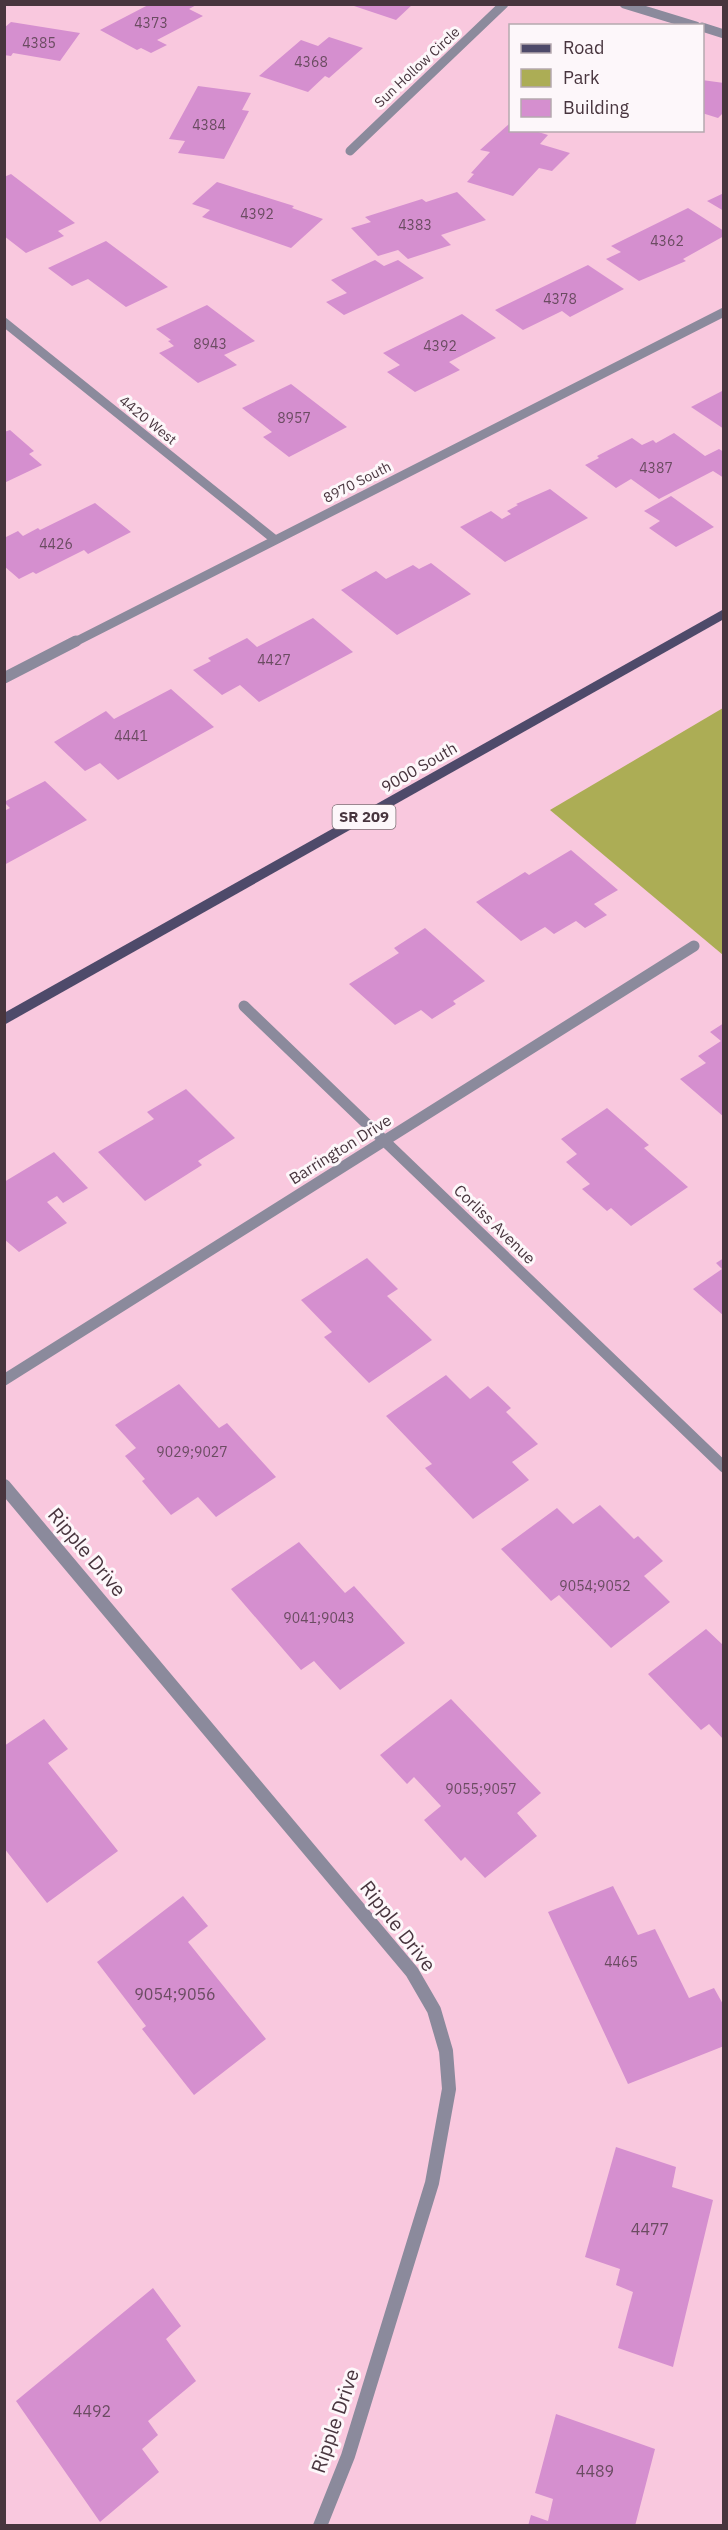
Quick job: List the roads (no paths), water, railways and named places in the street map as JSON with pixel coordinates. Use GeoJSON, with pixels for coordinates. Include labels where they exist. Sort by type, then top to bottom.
{"type":"FeatureCollection","features":[{"type":"Feature","properties":{"kind":"main road","name":"9000 South"},"geometry":{"type":"LineString","coordinates":[[4,1020],[723,613]]}},
{"type":"Feature","properties":{"kind":"street","name":"Sun Hollow Circle"},"geometry":{"type":"LineString","coordinates":[[350,151],[504,4]]}},
{"type":"Feature","properties":{"kind":"street"},"geometry":{"type":"LineString","coordinates":[[624,4],[689,24]]}},
{"type":"Feature","properties":{"kind":"street"},"geometry":{"type":"LineString","coordinates":[[704,28],[723,34]]}},
{"type":"Feature","properties":{"kind":"street","name":"8970 South"},"geometry":{"type":"LineString","coordinates":[[4,678],[723,312]]}},
{"type":"Feature","properties":{"kind":"street","name":"4420 West"},"geometry":{"type":"LineString","coordinates":[[4,322],[274,539]]}},
{"type":"Feature","properties":{"kind":"street","name":"Barrington Drive"},"geometry":{"type":"LineString","coordinates":[[4,1380],[694,946]]}},
{"type":"Feature","properties":{"kind":"street","name":"Corliss Avenue"},"geometry":{"type":"LineString","coordinates":[[244,1006],[723,1467]]}},
{"type":"Feature","properties":{"kind":"street","name":"Ripple Drive"},"geometry":{"type":"LineString","coordinates":[[4,1486],[412,1972],[434,2010],[447,2051],[449,2089],[432,2183],[348,2456],[320,2526]]}}]}
